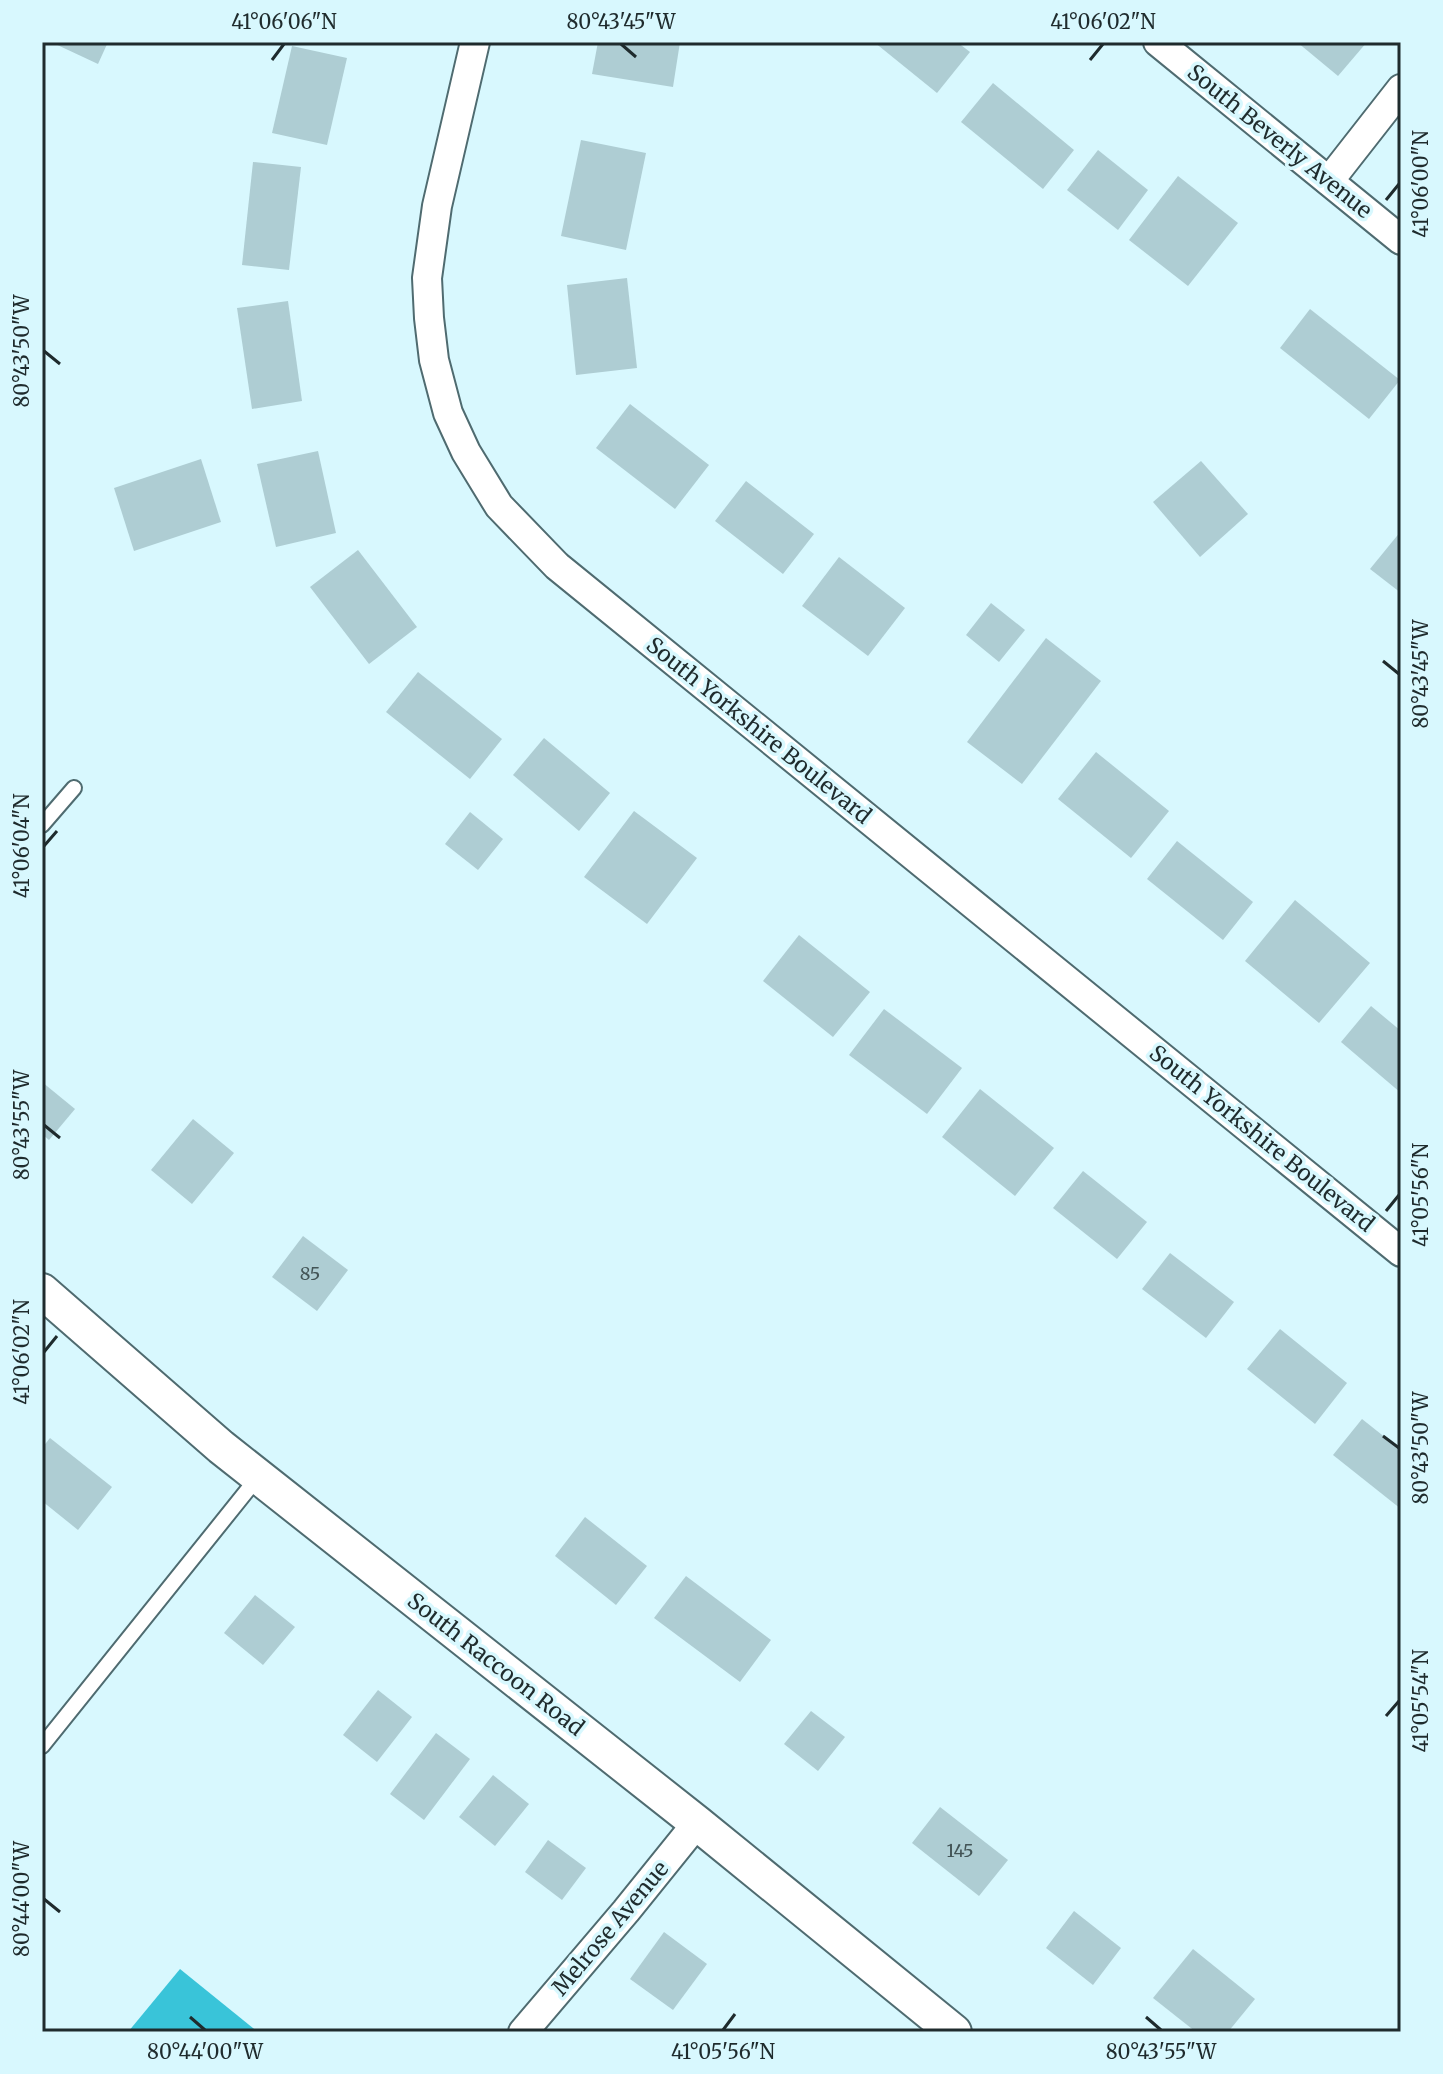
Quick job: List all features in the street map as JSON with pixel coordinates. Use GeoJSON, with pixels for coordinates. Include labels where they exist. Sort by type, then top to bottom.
{"type":"FeatureCollection","features":[{"type":"Feature","properties":{"kind":"street","name":"South Yorkshire Boulevard"},"geometry":{"type":"LineString","coordinates":[[475,42],[437,206],[427,278],[429,318],[434,360],[448,413],[466,452],[499,506],[557,566],[1401,1252]]}},
{"type":"Feature","properties":{"kind":"street","name":"South Beverly Avenue"},"geometry":{"type":"LineString","coordinates":[[1158,42],[1401,240]]}},
{"type":"Feature","properties":{"kind":"street"},"geometry":{"type":"LineString","coordinates":[[1329,181],[1401,89]]}},
{"type":"Feature","properties":{"kind":"street","name":"South Raccoon Road"},"geometry":{"type":"LineString","coordinates":[[42,1291],[221,1447],[697,1823],[954,2032]]}},
{"type":"Feature","properties":{"kind":"street","name":"Melrose Avenue"},"geometry":{"type":"LineString","coordinates":[[523,2032],[697,1823]]}},
{"type":"Feature","properties":{"kind":"lane"},"geometry":{"type":"LineString","coordinates":[[42,825],[74,788]]}},
{"type":"Feature","properties":{"kind":"lane"},"geometry":{"type":"LineString","coordinates":[[42,1746],[259,1477]]}},
{"type":"Feature","properties":{"kind":"shaded area"},"geometry":{"type":"Polygon","coordinates":[[[180,1969],[258,2032],[128,2032],[180,1969]]]}},
{"type":"Feature","properties":{"kind":"building"},"geometry":{"type":"Polygon","coordinates":[[[51,42],[108,42],[98,64],[51,42]]]}},
{"type":"Feature","properties":{"kind":"building"},"geometry":{"type":"Polygon","coordinates":[[[598,42],[680,42],[673,87],[592,74],[598,42]]]}},
{"type":"Feature","properties":{"kind":"building"},"geometry":{"type":"Polygon","coordinates":[[[874,42],[957,42],[970,52],[937,93],[874,42]]]}},
{"type":"Feature","properties":{"kind":"building"},"geometry":{"type":"Polygon","coordinates":[[[1297,42],[1367,42],[1338,76],[1297,42]]]}},
{"type":"Feature","properties":{"kind":"building"},"geometry":{"type":"Polygon","coordinates":[[[292,46],[347,58],[327,145],[272,133],[292,46]]]}},
{"type":"Feature","properties":{"kind":"building"},"geometry":{"type":"Polygon","coordinates":[[[993,83],[1074,150],[1043,189],[961,122],[993,83]]]}},
{"type":"Feature","properties":{"kind":"building"},"geometry":{"type":"Polygon","coordinates":[[[581,140],[646,153],[626,250],[561,236],[581,140]]]}},
{"type":"Feature","properties":{"kind":"building"},"geometry":{"type":"Polygon","coordinates":[[[1098,150],[1148,190],[1118,230],[1067,190],[1098,150]]]}},
{"type":"Feature","properties":{"kind":"building"},"geometry":{"type":"Polygon","coordinates":[[[253,162],[301,167],[289,270],[242,265],[253,162]]]}},
{"type":"Feature","properties":{"kind":"building"},"geometry":{"type":"Polygon","coordinates":[[[1178,176],[1238,223],[1188,286],[1129,240],[1178,176]]]}},
{"type":"Feature","properties":{"kind":"building"},"geometry":{"type":"Polygon","coordinates":[[[627,278],[637,368],[576,375],[567,285],[627,278]]]}},
{"type":"Feature","properties":{"kind":"building"},"geometry":{"type":"Polygon","coordinates":[[[288,301],[302,401],[252,409],[237,308],[288,301]]]}},
{"type":"Feature","properties":{"kind":"building"},"geometry":{"type":"Polygon","coordinates":[[[1310,309],[1400,380],[1369,419],[1280,348],[1310,309]]]}},
{"type":"Feature","properties":{"kind":"building"},"geometry":{"type":"Polygon","coordinates":[[[630,404],[709,465],[675,509],[596,448],[630,404]]]}},
{"type":"Feature","properties":{"kind":"building"},"geometry":{"type":"Polygon","coordinates":[[[318,451],[336,533],[276,547],[257,464],[318,451]]]}},
{"type":"Feature","properties":{"kind":"building"},"geometry":{"type":"Polygon","coordinates":[[[201,459],[221,522],[134,551],[114,488],[201,459]]]}},
{"type":"Feature","properties":{"kind":"building"},"geometry":{"type":"Polygon","coordinates":[[[1201,461],[1248,514],[1200,557],[1153,502],[1201,461]]]}},
{"type":"Feature","properties":{"kind":"building"},"geometry":{"type":"Polygon","coordinates":[[[746,481],[814,534],[783,574],[715,521],[746,481]]]}},
{"type":"Feature","properties":{"kind":"building"},"geometry":{"type":"Polygon","coordinates":[[[1401,531],[1401,593],[1370,569],[1401,531]]]}},
{"type":"Feature","properties":{"kind":"building"},"geometry":{"type":"Polygon","coordinates":[[[358,550],[417,627],[369,664],[310,587],[358,550]]]}},
{"type":"Feature","properties":{"kind":"building"},"geometry":{"type":"Polygon","coordinates":[[[839,557],[905,608],[868,656],[802,606],[839,557]]]}},
{"type":"Feature","properties":{"kind":"building"},"geometry":{"type":"Polygon","coordinates":[[[991,603],[1025,630],[999,662],[966,635],[991,603]]]}},
{"type":"Feature","properties":{"kind":"building"},"geometry":{"type":"Polygon","coordinates":[[[1046,638],[1101,681],[1022,784],[967,742],[1046,638]]]}},
{"type":"Feature","properties":{"kind":"building"},"geometry":{"type":"Polygon","coordinates":[[[418,672],[502,739],[470,779],[386,712],[418,672]]]}},
{"type":"Feature","properties":{"kind":"building"},"geometry":{"type":"Polygon","coordinates":[[[544,738],[610,793],[579,831],[513,775],[544,738]]]}},
{"type":"Feature","properties":{"kind":"building"},"geometry":{"type":"Polygon","coordinates":[[[1096,752],[1169,811],[1131,858],[1058,799],[1096,752]]]}},
{"type":"Feature","properties":{"kind":"building"},"geometry":{"type":"Polygon","coordinates":[[[634,811],[697,858],[647,924],[584,877],[634,811]]]}},
{"type":"Feature","properties":{"kind":"building"},"geometry":{"type":"Polygon","coordinates":[[[470,812],[503,839],[478,870],[445,844],[470,812]]]}},
{"type":"Feature","properties":{"kind":"building"},"geometry":{"type":"Polygon","coordinates":[[[1177,841],[1253,902],[1223,940],[1147,879],[1177,841]]]}},
{"type":"Feature","properties":{"kind":"building"},"geometry":{"type":"Polygon","coordinates":[[[1295,900],[1370,963],[1319,1023],[1245,961],[1295,900]]]}},
{"type":"Feature","properties":{"kind":"building"},"geometry":{"type":"Polygon","coordinates":[[[799,935],[870,992],[833,1037],[763,981],[799,935]]]}},
{"type":"Feature","properties":{"kind":"building"},"geometry":{"type":"Polygon","coordinates":[[[1371,1006],[1401,1031],[1401,1093],[1341,1042],[1371,1006]]]}},
{"type":"Feature","properties":{"kind":"building"},"geometry":{"type":"Polygon","coordinates":[[[884,1009],[962,1068],[927,1114],[849,1055],[884,1009]]]}},
{"type":"Feature","properties":{"kind":"building"},"geometry":{"type":"Polygon","coordinates":[[[42,1082],[75,1109],[49,1140],[42,1134],[42,1082]]]}},
{"type":"Feature","properties":{"kind":"building"},"geometry":{"type":"Polygon","coordinates":[[[980,1089],[1054,1148],[1015,1196],[942,1137],[980,1089]]]}},
{"type":"Feature","properties":{"kind":"building"},"geometry":{"type":"Polygon","coordinates":[[[193,1119],[234,1153],[192,1204],[151,1170],[193,1119]]]}},
{"type":"Feature","properties":{"kind":"building"},"geometry":{"type":"Polygon","coordinates":[[[1083,1171],[1147,1222],[1117,1259],[1053,1208],[1083,1171]]]}},
{"type":"Feature","properties":{"kind":"building"},"geometry":{"type":"Polygon","coordinates":[[[303,1236],[348,1270],[317,1311],[272,1277],[303,1236]]]}},
{"type":"Feature","properties":{"kind":"building"},"geometry":{"type":"Polygon","coordinates":[[[1170,1253],[1234,1302],[1206,1338],[1142,1289],[1170,1253]]]}},
{"type":"Feature","properties":{"kind":"building"},"geometry":{"type":"Polygon","coordinates":[[[1280,1329],[1347,1383],[1315,1424],[1247,1369],[1280,1329]]]}},
{"type":"Feature","properties":{"kind":"building"},"geometry":{"type":"Polygon","coordinates":[[[1362,1419],[1401,1450],[1401,1509],[1333,1455],[1362,1419]]]}},
{"type":"Feature","properties":{"kind":"building"},"geometry":{"type":"Polygon","coordinates":[[[50,1438],[112,1487],[78,1530],[42,1501],[42,1448],[50,1438]]]}},
{"type":"Feature","properties":{"kind":"building"},"geometry":{"type":"Polygon","coordinates":[[[585,1517],[647,1566],[616,1605],[555,1556],[585,1517]]]}},
{"type":"Feature","properties":{"kind":"building"},"geometry":{"type":"Polygon","coordinates":[[[686,1576],[771,1640],[740,1682],[654,1618],[686,1576]]]}},
{"type":"Feature","properties":{"kind":"building"},"geometry":{"type":"Polygon","coordinates":[[[255,1595],[295,1627],[263,1665],[224,1633],[255,1595]]]}},
{"type":"Feature","properties":{"kind":"building"},"geometry":{"type":"Polygon","coordinates":[[[378,1690],[412,1717],[377,1762],[343,1735],[378,1690]]]}},
{"type":"Feature","properties":{"kind":"building"},"geometry":{"type":"Polygon","coordinates":[[[811,1711],[845,1737],[818,1771],[784,1744],[811,1711]]]}},
{"type":"Feature","properties":{"kind":"building"},"geometry":{"type":"Polygon","coordinates":[[[436,1733],[470,1759],[424,1820],[390,1794],[436,1733]]]}},
{"type":"Feature","properties":{"kind":"building"},"geometry":{"type":"Polygon","coordinates":[[[493,1775],[529,1804],[495,1846],[459,1817],[493,1775]]]}},
{"type":"Feature","properties":{"kind":"building"},"geometry":{"type":"Polygon","coordinates":[[[940,1807],[1008,1860],[979,1896],[912,1843],[940,1807]]]}},
{"type":"Feature","properties":{"kind":"building"},"geometry":{"type":"Polygon","coordinates":[[[548,1840],[586,1868],[562,1900],[525,1872],[548,1840]]]}},
{"type":"Feature","properties":{"kind":"building"},"geometry":{"type":"Polygon","coordinates":[[[1074,1911],[1121,1948],[1093,1985],[1046,1948],[1074,1911]]]}},
{"type":"Feature","properties":{"kind":"building"},"geometry":{"type":"Polygon","coordinates":[[[664,1932],[707,1964],[673,2010],[630,1979],[664,1932]]]}},
{"type":"Feature","properties":{"kind":"building"},"geometry":{"type":"Polygon","coordinates":[[[1193,1949],[1255,1999],[1228,2032],[1196,2032],[1153,1998],[1193,1949]]]}}]}
